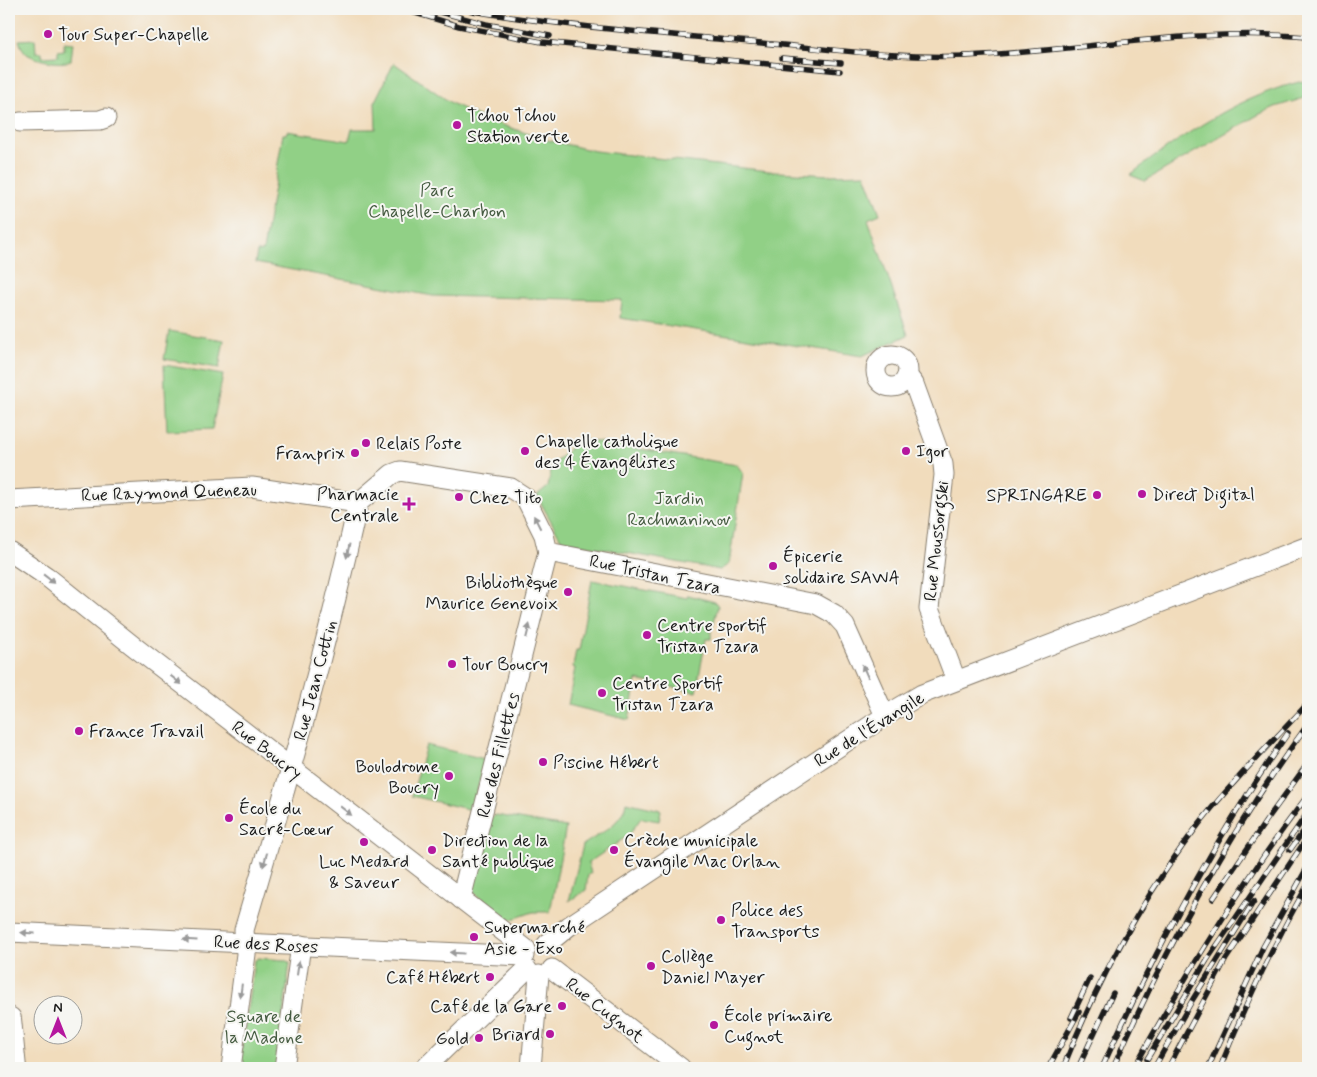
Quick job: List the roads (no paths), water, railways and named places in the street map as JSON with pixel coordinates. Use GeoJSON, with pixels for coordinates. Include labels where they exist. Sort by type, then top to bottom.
{"type":"FeatureCollection","features":[{"type":"Feature","properties":{"kind":"main road"},"geometry":{"type":"LineString","coordinates":[[9,1018],[12,1063]]}},
{"type":"Feature","properties":{"kind":"street"},"geometry":{"type":"LineString","coordinates":[[20,122],[100,120],[106,118]]}},
{"type":"Feature","properties":{"kind":"street","name":"Rue Moussorgski"},"geometry":{"type":"LineString","coordinates":[[907,375],[914,384],[943,464],[944,475],[929,609],[956,680]]}},
{"type":"Feature","properties":{"kind":"street"},"geometry":{"type":"LineString","coordinates":[[358,503],[392,474],[400,471],[511,488],[525,497],[544,535],[548,552]]}},
{"type":"Feature","properties":{"kind":"street","name":"Rue Raymond Queneau"},"geometry":{"type":"LineString","coordinates":[[9,500],[252,487],[358,503]]}},
{"type":"Feature","properties":{"kind":"street","name":"Rue Jean Cottin"},"geometry":{"type":"LineString","coordinates":[[231,1068],[246,943],[244,930],[292,769],[339,593],[358,503]]}},
{"type":"Feature","properties":{"kind":"street","name":"Rue de l'Évangile"},"geometry":{"type":"LineString","coordinates":[[547,944],[569,926],[885,716],[922,694],[1308,546]]}},
{"type":"Feature","properties":{"kind":"street","name":"Rue Boucry"},"geometry":{"type":"LineString","coordinates":[[9,551],[46,576],[461,899],[534,964]]}},
{"type":"Feature","properties":{"kind":"street","name":"Rue Tristan Tzara"},"geometry":{"type":"LineString","coordinates":[[548,552],[816,604],[834,614],[845,626],[885,716]]}},
{"type":"Feature","properties":{"kind":"street","name":"Rue des Fillettes"},"geometry":{"type":"LineString","coordinates":[[461,899],[548,552]]}},
{"type":"Feature","properties":{"kind":"street","name":"Rue des Roses"},"geometry":{"type":"LineString","coordinates":[[9,932],[301,945],[534,964]]}},
{"type":"Feature","properties":{"kind":"street"},"geometry":{"type":"LineString","coordinates":[[425,1068],[534,964],[556,958],[552,947],[536,942],[534,964],[532,1068]]}},
{"type":"Feature","properties":{"kind":"street"},"geometry":{"type":"LineString","coordinates":[[284,1068],[301,945]]}},
{"type":"Feature","properties":{"kind":"street","name":"Rue Cugnot"},"geometry":{"type":"LineString","coordinates":[[534,964],[681,1068]]}},
{"type":"Feature","properties":{"kind":"railway"},"geometry":{"type":"LineString","coordinates":[[402,9],[459,26],[542,42],[840,71]]}},
{"type":"Feature","properties":{"kind":"railway"},"geometry":{"type":"LineString","coordinates":[[428,9],[486,24],[550,36]]}},
{"type":"Feature","properties":{"kind":"railway"},"geometry":{"type":"LineString","coordinates":[[461,9],[605,28],[859,52],[940,57],[1010,53],[1180,37],[1223,35],[1308,37]]}},
{"type":"Feature","properties":{"kind":"railway"},"geometry":{"type":"LineString","coordinates":[[782,58],[841,63]]}},
{"type":"Feature","properties":{"kind":"railway"},"geometry":{"type":"LineString","coordinates":[[1063,1068],[1106,972],[1158,881],[1199,824],[1238,777],[1308,703]]}},
{"type":"Feature","properties":{"kind":"railway"},"geometry":{"type":"LineString","coordinates":[[1113,1068],[1155,978],[1201,891],[1252,806],[1308,724]]}},
{"type":"Feature","properties":{"kind":"railway"},"geometry":{"type":"LineString","coordinates":[[1102,1068],[1143,981],[1187,896],[1235,813],[1288,733]]}},
{"type":"Feature","properties":{"kind":"railway"},"geometry":{"type":"LineString","coordinates":[[1213,899],[1308,763]]}},
{"type":"Feature","properties":{"kind":"railway"},"geometry":{"type":"LineString","coordinates":[[1134,1068],[1216,928],[1308,795]]}},
{"type":"Feature","properties":{"kind":"railway"},"geometry":{"type":"LineString","coordinates":[[1147,1059],[1207,960],[1308,812]]}},
{"type":"Feature","properties":{"kind":"railway"},"geometry":{"type":"LineString","coordinates":[[1290,850],[1308,825]]}},
{"type":"Feature","properties":{"kind":"railway"},"geometry":{"type":"LineString","coordinates":[[1168,1068],[1226,959],[1303,844]]}},
{"type":"Feature","properties":{"kind":"railway"},"geometry":{"type":"LineString","coordinates":[[1208,1068],[1263,947],[1308,866]]}},
{"type":"Feature","properties":{"kind":"railway"},"geometry":{"type":"LineString","coordinates":[[1220,1068],[1261,974],[1308,884]]}},
{"type":"Feature","properties":{"kind":"railway"},"geometry":{"type":"LineString","coordinates":[[1154,1068],[1193,999],[1254,901]]}},
{"type":"Feature","properties":{"kind":"railway"},"geometry":{"type":"LineString","coordinates":[[1071,1018],[1090,978]]}},
{"type":"Feature","properties":{"kind":"railway"},"geometry":{"type":"LineString","coordinates":[[1078,1068],[1113,993]]}},
{"type":"Feature","properties":{"kind":"railway"},"geometry":{"type":"LineString","coordinates":[[1048,1068],[1079,1012]]}},
{"type":"Feature","properties":{"kind":"place","name":"Tour Super-Chapelle"},"geometry":{"type":"Point","coordinates":[48,34]}},
{"type":"Feature","properties":{"kind":"place","name":"Tchou Tchou Station verte"},"geometry":{"type":"Point","coordinates":[457,125]}},
{"type":"Feature","properties":{"kind":"place","name":"Relais Poste"},"geometry":{"type":"Point","coordinates":[366,443]}},
{"type":"Feature","properties":{"kind":"place","name":"Chapelle catholique des 4 Évangélistes"},"geometry":{"type":"Point","coordinates":[525,451]}},
{"type":"Feature","properties":{"kind":"place","name":"Igor"},"geometry":{"type":"Point","coordinates":[906,451]}},
{"type":"Feature","properties":{"kind":"place","name":"Franprix"},"geometry":{"type":"Point","coordinates":[355,453]}},
{"type":"Feature","properties":{"kind":"place","name":"Direct Digital"},"geometry":{"type":"Point","coordinates":[1142,494]}},
{"type":"Feature","properties":{"kind":"place","name":"SPRINGARE"},"geometry":{"type":"Point","coordinates":[1097,495]}},
{"type":"Feature","properties":{"kind":"place","name":"Chez Tito"},"geometry":{"type":"Point","coordinates":[459,497]}},
{"type":"Feature","properties":{"kind":"place","name":"Pharmacie Centrale"},"geometry":{"type":"Point","coordinates":[409,504]}},
{"type":"Feature","properties":{"kind":"place","name":"Épicerie solidaire SAWA"},"geometry":{"type":"Point","coordinates":[773,566]}},
{"type":"Feature","properties":{"kind":"place","name":"Bibliothèque Maurice Genevoix"},"geometry":{"type":"Point","coordinates":[568,592]}},
{"type":"Feature","properties":{"kind":"place","name":"Centre sportif Tristan Tzara"},"geometry":{"type":"Point","coordinates":[647,635]}},
{"type":"Feature","properties":{"kind":"place","name":"Tour Boucry"},"geometry":{"type":"Point","coordinates":[452,664]}},
{"type":"Feature","properties":{"kind":"place","name":"Centre Sportif Tristan Tzara"},"geometry":{"type":"Point","coordinates":[602,693]}},
{"type":"Feature","properties":{"kind":"place","name":"France Travail"},"geometry":{"type":"Point","coordinates":[79,731]}},
{"type":"Feature","properties":{"kind":"place","name":"Piscine Hébert"},"geometry":{"type":"Point","coordinates":[543,762]}},
{"type":"Feature","properties":{"kind":"place","name":"Boulodrome Boucry"},"geometry":{"type":"Point","coordinates":[449,776]}},
{"type":"Feature","properties":{"kind":"place","name":"École du Sacré-Cœur"},"geometry":{"type":"Point","coordinates":[229,818]}},
{"type":"Feature","properties":{"kind":"place","name":"Luc Medard & Saveur"},"geometry":{"type":"Point","coordinates":[364,842]}},
{"type":"Feature","properties":{"kind":"place","name":"Direction de la Santé publique"},"geometry":{"type":"Point","coordinates":[432,850]}},
{"type":"Feature","properties":{"kind":"place","name":"Crèche municipale Évangile Mac Orlan"},"geometry":{"type":"Point","coordinates":[614,850]}},
{"type":"Feature","properties":{"kind":"place","name":"Police des Transports"},"geometry":{"type":"Point","coordinates":[721,920]}},
{"type":"Feature","properties":{"kind":"place","name":"Supermarché Asie - Exo"},"geometry":{"type":"Point","coordinates":[474,937]}},
{"type":"Feature","properties":{"kind":"place","name":"Collège Daniel Mayer"},"geometry":{"type":"Point","coordinates":[651,966]}},
{"type":"Feature","properties":{"kind":"place","name":"Café Hébert"},"geometry":{"type":"Point","coordinates":[490,977]}},
{"type":"Feature","properties":{"kind":"place","name":"Café de la Gare"},"geometry":{"type":"Point","coordinates":[562,1006]}},
{"type":"Feature","properties":{"kind":"place","name":"École primaire Cugnot"},"geometry":{"type":"Point","coordinates":[714,1025]}},
{"type":"Feature","properties":{"kind":"place","name":"Briard"},"geometry":{"type":"Point","coordinates":[550,1034]}},
{"type":"Feature","properties":{"kind":"place","name":"Gold"},"geometry":{"type":"Point","coordinates":[479,1038]}},
{"type":"Feature","properties":{"kind":"park label","name":"Parc Chapelle-Charbon"},"geometry":{"type":"Point","coordinates":[437,200]}},
{"type":"Feature","properties":{"kind":"park label","name":"Jardin Rachmaninov"},"geometry":{"type":"Point","coordinates":[679,508]}},
{"type":"Feature","properties":{"kind":"park label","name":"Square de la Madone"},"geometry":{"type":"Point","coordinates":[264,1026]}}]}
